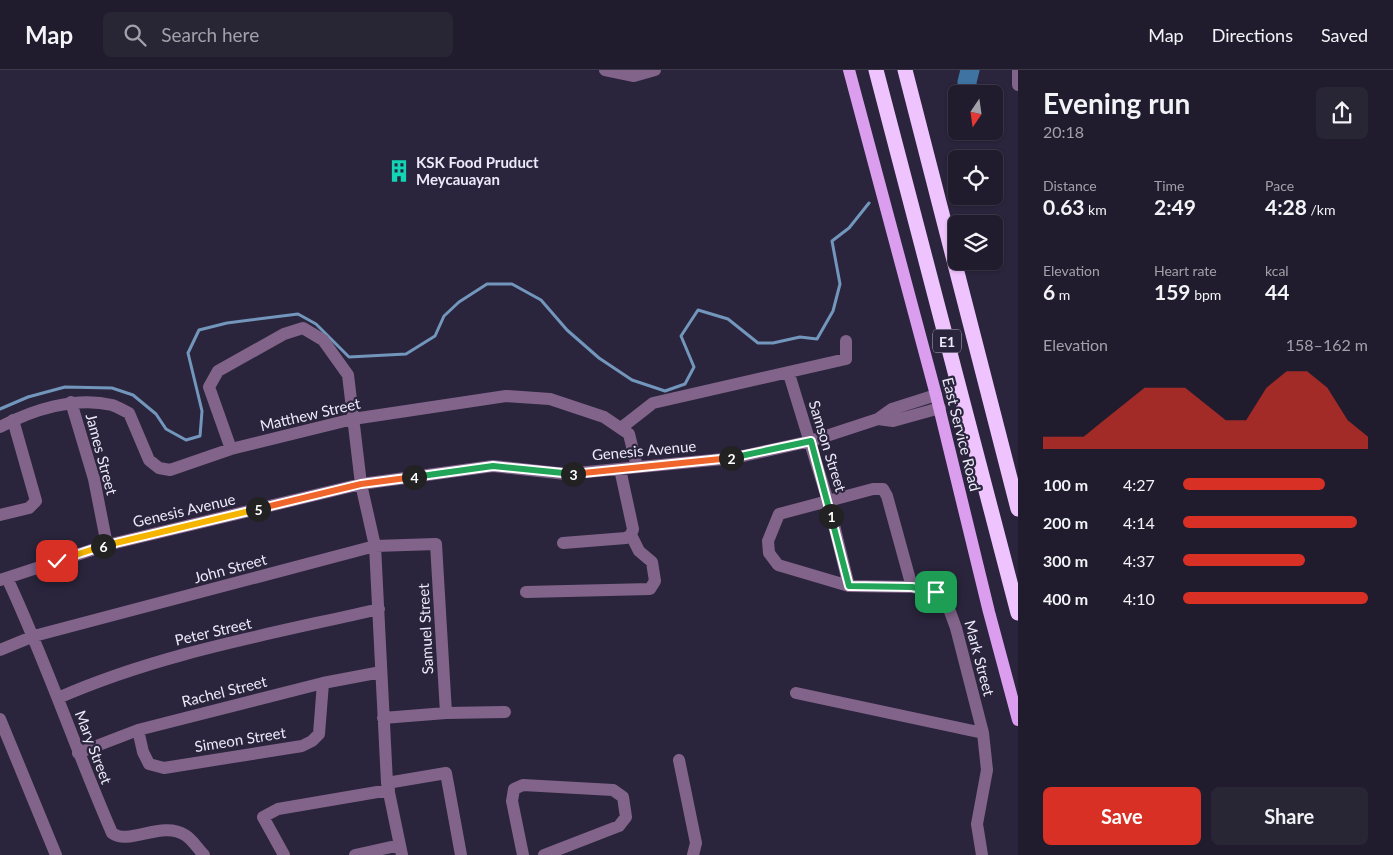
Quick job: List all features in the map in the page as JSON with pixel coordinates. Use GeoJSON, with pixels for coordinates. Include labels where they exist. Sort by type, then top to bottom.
{"type":"FeatureCollection","features":[{"type":"Feature","properties":{"kind":"highway","name":"E1"},"geometry":{"type":"LineString","coordinates":[[876,70],[1018,613]]}},
{"type":"Feature","properties":{"kind":"highway","name":"E1"},"geometry":{"type":"LineString","coordinates":[[905,70],[1018,509]]}},
{"type":"Feature","properties":{"kind":"main road","name":"East Service Road"},"geometry":{"type":"LineString","coordinates":[[849,70],[940,408],[989,612],[1018,720]]}},
{"type":"Feature","properties":{"kind":"street"},"geometry":{"type":"LineString","coordinates":[[605,70],[634,76],[655,70]]}},
{"type":"Feature","properties":{"kind":"street"},"geometry":{"type":"LineString","coordinates":[[1018,70],[1018,85]]}},
{"type":"Feature","properties":{"kind":"street"},"geometry":{"type":"LineString","coordinates":[[232,449],[209,387],[218,371],[284,334],[303,328],[323,340],[348,375],[361,484],[376,546],[383,718],[388,786],[401,850],[355,855]]}},
{"type":"Feature","properties":{"kind":"street"},"geometry":{"type":"LineString","coordinates":[[637,467],[629,434],[621,428],[653,403],[789,374],[846,359],[846,341]]}},
{"type":"Feature","properties":{"kind":"street","name":"Samson Street"},"geometry":{"type":"LineString","coordinates":[[789,374],[828,501],[849,586]]}},
{"type":"Feature","properties":{"kind":"street"},"geometry":{"type":"LineString","coordinates":[[878,419],[892,409],[936,395]]}},
{"type":"Feature","properties":{"kind":"street","name":"Matthew Street"},"geometry":{"type":"LineString","coordinates":[[0,427],[13,420],[71,402],[112,405],[129,413],[149,460],[158,468],[170,470],[232,449],[353,419],[506,396],[550,399],[604,417],[621,428]]}},
{"type":"Feature","properties":{"kind":"street","name":"James Street"},"geometry":{"type":"LineString","coordinates":[[71,402],[94,479],[107,545]]}},
{"type":"Feature","properties":{"kind":"street","name":"Genesis Avenue"},"geometry":{"type":"LineString","coordinates":[[3,579],[107,545],[361,484],[493,466],[566,474],[734,458],[811,441],[878,419],[893,421],[940,408]]}},
{"type":"Feature","properties":{"kind":"street"},"geometry":{"type":"LineString","coordinates":[[0,515],[29,508],[36,500],[13,420]]}},
{"type":"Feature","properties":{"kind":"street"},"geometry":{"type":"LineString","coordinates":[[526,592],[650,589],[655,581],[652,562],[639,551],[631,535],[633,528],[620,468]]}},
{"type":"Feature","properties":{"kind":"street"},"geometry":{"type":"LineString","coordinates":[[828,501],[873,489],[883,490],[887,496],[912,587]]}},
{"type":"Feature","properties":{"kind":"street","name":"Mark Street"},"geometry":{"type":"LineString","coordinates":[[828,501],[779,514],[768,541],[769,553],[778,565],[849,586],[912,587],[936,592],[945,598],[956,628],[983,733],[987,770],[977,824],[982,855]]}},
{"type":"Feature","properties":{"kind":"street"},"geometry":{"type":"LineString","coordinates":[[563,543],[626,538],[631,535]]}},
{"type":"Feature","properties":{"kind":"street","name":"John Street"},"geometry":{"type":"LineString","coordinates":[[0,650],[34,636],[376,546],[436,544]]}},
{"type":"Feature","properties":{"kind":"street","name":"Samuel Street"},"geometry":{"type":"LineString","coordinates":[[436,544],[446,713]]}},
{"type":"Feature","properties":{"kind":"street","name":"Mary Street"},"geometry":{"type":"LineString","coordinates":[[3,579],[34,636],[78,753],[112,833],[117,836],[126,837],[156,830],[174,830],[186,835],[204,855]]}},
{"type":"Feature","properties":{"kind":"street","name":"Peter Street"},"geometry":{"type":"LineString","coordinates":[[58,698],[103,678],[184,654],[380,610]]}},
{"type":"Feature","properties":{"kind":"street","name":"Rachel Street"},"geometry":{"type":"LineString","coordinates":[[78,753],[138,730],[323,683],[381,672]]}},
{"type":"Feature","properties":{"kind":"street","name":"Simeon Street"},"geometry":{"type":"LineString","coordinates":[[138,730],[143,752],[149,764],[164,768],[302,746],[312,741],[319,734],[323,683]]}},
{"type":"Feature","properties":{"kind":"street"},"geometry":{"type":"LineString","coordinates":[[796,693],[983,733]]}},
{"type":"Feature","properties":{"kind":"street"},"geometry":{"type":"LineString","coordinates":[[383,718],[446,713],[505,712]]}},
{"type":"Feature","properties":{"kind":"street"},"geometry":{"type":"LineString","coordinates":[[0,719],[56,855]]}},
{"type":"Feature","properties":{"kind":"street"},"geometry":{"type":"LineString","coordinates":[[680,760],[696,843],[692,855]]}},
{"type":"Feature","properties":{"kind":"street"},"geometry":{"type":"LineString","coordinates":[[284,855],[263,817],[278,809],[446,773],[461,855]]}},
{"type":"Feature","properties":{"kind":"street"},"geometry":{"type":"LineString","coordinates":[[523,855],[512,801],[514,789],[522,785],[613,790],[623,797],[626,817],[619,826],[544,855]]}},
{"type":"Feature","properties":{"kind":"waterway"},"geometry":{"type":"LineString","coordinates":[[967,85],[970,70]]}},
{"type":"Feature","properties":{"kind":"waterway"},"geometry":{"type":"LineString","coordinates":[[0,409],[28,397],[65,387],[112,388],[133,395],[156,414],[166,429],[186,440],[200,436],[202,411],[188,353],[199,330],[227,323],[298,314],[316,324],[349,357],[406,354],[435,336],[444,316],[459,302],[487,284],[512,284],[541,300],[567,330],[599,358],[632,380],[665,391],[685,384],[694,367],[681,336],[698,310],[728,319],[758,343],[773,343],[800,337],[817,339],[833,311],[840,284],[832,241],[849,228],[869,203]]}},
{"type":"Feature","properties":{"kind":"place","name":"KSK Food Pruduct Meycauayan"},"geometry":{"type":"Point","coordinates":[399,171]}},
{"type":"Feature","properties":{"kind":"route"},"geometry":{"type":"LineString","coordinates":[[57,561],[107,545],[361,484],[493,466],[566,474],[734,458],[811,441],[849,586],[912,587],[936,592]]}}]}
